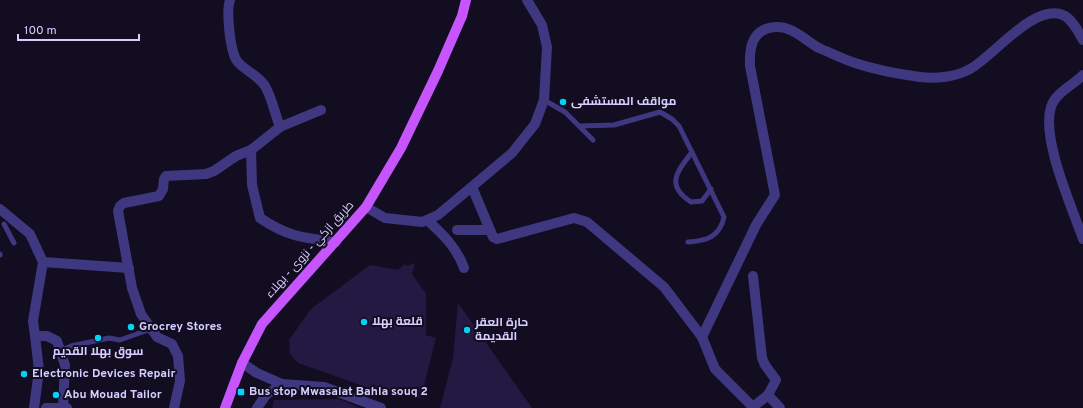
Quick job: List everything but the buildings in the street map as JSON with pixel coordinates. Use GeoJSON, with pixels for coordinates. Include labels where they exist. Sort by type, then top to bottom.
{"type":"FeatureCollection","features":[{"type":"Feature","properties":{"kind":"main road","name":"طريق ازكي - نزوى - بهلاء"},"geometry":{"type":"LineString","coordinates":[[225,408],[242,363],[262,324],[366,207],[404,141],[459,22],[466,0]]}},
{"type":"Feature","properties":{"kind":"street"},"geometry":{"type":"LineString","coordinates":[[230,0],[228,15],[233,53],[236,60],[246,70],[258,78],[265,86],[280,127]]}},
{"type":"Feature","properties":{"kind":"street"},"geometry":{"type":"LineString","coordinates":[[366,207],[385,218],[422,222],[438,215],[512,153],[535,124],[544,100],[547,47],[542,25],[527,0]]}},
{"type":"Feature","properties":{"kind":"street"},"geometry":{"type":"LineString","coordinates":[[702,337],[756,225],[776,195],[750,66],[749,51],[754,38],[764,29],[777,26],[791,30],[818,47],[855,63],[894,74],[929,78],[951,76],[970,69],[988,55],[1008,36],[1035,17],[1051,12],[1064,15],[1072,23],[1083,40]]}},
{"type":"Feature","properties":{"kind":"street"},"geometry":{"type":"LineString","coordinates":[[1083,75],[1061,93],[1051,106],[1049,123],[1053,149],[1060,174],[1083,239]]}},
{"type":"Feature","properties":{"kind":"street"},"geometry":{"type":"LineString","coordinates":[[174,408],[180,381],[178,356],[172,344],[157,337],[140,314],[132,288],[118,211],[120,206],[124,203],[159,196],[162,193],[164,179],[166,176],[206,174],[214,171],[236,156],[251,150],[280,127],[321,110]]}},
{"type":"Feature","properties":{"kind":"street"},"geometry":{"type":"LineString","coordinates":[[251,150],[252,185],[260,218],[277,230],[294,237],[336,242]]}},
{"type":"Feature","properties":{"kind":"street"},"geometry":{"type":"LineString","coordinates":[[472,187],[493,237],[501,239],[567,219],[581,219],[664,287],[702,337],[715,369],[753,407],[768,395],[776,380],[765,365],[762,358],[754,276]]}},
{"type":"Feature","properties":{"kind":"street"},"geometry":{"type":"LineString","coordinates":[[0,208],[30,234],[43,262],[33,321],[39,370],[34,408]]}},
{"type":"Feature","properties":{"kind":"street"},"geometry":{"type":"LineString","coordinates":[[427,220],[444,236],[458,255],[464,268]]}},
{"type":"Feature","properties":{"kind":"street"},"geometry":{"type":"LineString","coordinates":[[457,230],[490,230]]}},
{"type":"Feature","properties":{"kind":"street"},"geometry":{"type":"LineString","coordinates":[[43,262],[129,268]]}},
{"type":"Feature","properties":{"kind":"street"},"geometry":{"type":"LineString","coordinates":[[34,336],[47,336],[57,341],[65,365],[65,407],[46,408]]}},
{"type":"Feature","properties":{"kind":"street"},"geometry":{"type":"LineString","coordinates":[[242,363],[257,373],[282,384],[324,387],[381,408]]}},
{"type":"Feature","properties":{"kind":"street"},"geometry":{"type":"LineString","coordinates":[[257,408],[266,395],[282,384]]}},
{"type":"Feature","properties":{"kind":"street"},"geometry":{"type":"LineString","coordinates":[[768,395],[780,408]]}},
{"type":"Feature","properties":{"kind":"lane"},"geometry":{"type":"LineString","coordinates":[[544,100],[565,112],[593,140]]}},
{"type":"Feature","properties":{"kind":"lane"},"geometry":{"type":"LineString","coordinates":[[580,126],[614,125],[660,112],[672,119],[679,126],[723,212],[723,223],[715,236],[709,239],[688,242]]}},
{"type":"Feature","properties":{"kind":"lane"},"geometry":{"type":"LineString","coordinates":[[692,152],[679,169],[675,187],[680,194],[691,202],[702,201],[711,189]]}},
{"type":"Feature","properties":{"kind":"lane"},"geometry":{"type":"LineString","coordinates":[[14,243],[2,225],[15,221]]}},
{"type":"Feature","properties":{"kind":"lane"},"geometry":{"type":"LineString","coordinates":[[60,351],[71,346],[109,338],[120,340],[151,329]]}},
{"type":"Feature","properties":{"kind":"place","name":"مواقف المستشفى"},"geometry":{"type":"Point","coordinates":[563,102]}},
{"type":"Feature","properties":{"kind":"place","name":"قلعة بهلا"},"geometry":{"type":"Point","coordinates":[364,322]}},
{"type":"Feature","properties":{"kind":"place","name":"Grocrey Stores"},"geometry":{"type":"Point","coordinates":[131,327]}},
{"type":"Feature","properties":{"kind":"place","name":"حارة العقر القديمة"},"geometry":{"type":"Point","coordinates":[467,330]}},
{"type":"Feature","properties":{"kind":"place","name":"سوق بهلا القديم"},"geometry":{"type":"Point","coordinates":[98,338]}},
{"type":"Feature","properties":{"kind":"place","name":"Electronic Devices Repair"},"geometry":{"type":"Point","coordinates":[24,374]}},
{"type":"Feature","properties":{"kind":"place","name":"Bus stop Mwasalat Bahla souq 2"},"geometry":{"type":"Point","coordinates":[241,392]}},
{"type":"Feature","properties":{"kind":"place","name":"Abu Mouad Tailor"},"geometry":{"type":"Point","coordinates":[56,395]}}]}
